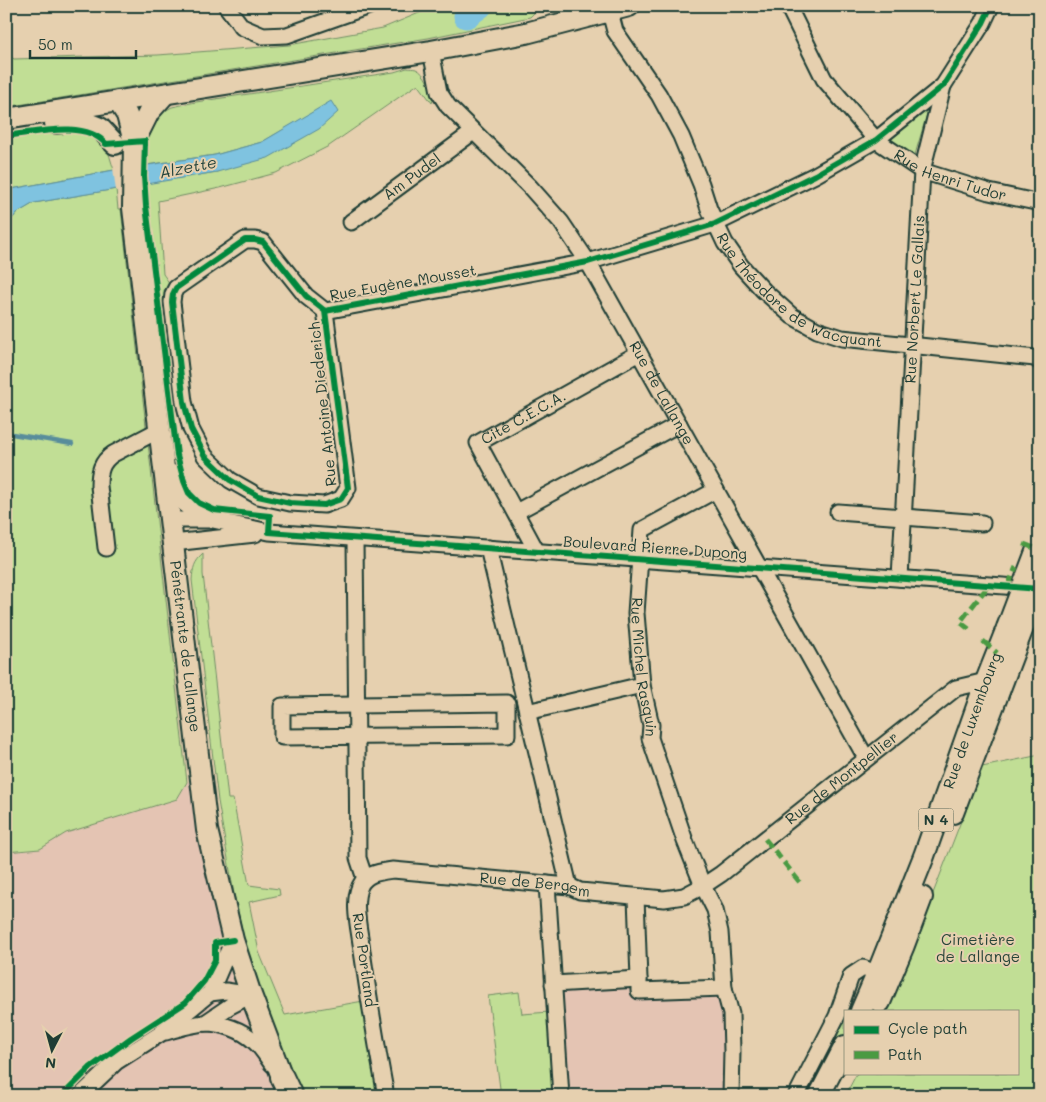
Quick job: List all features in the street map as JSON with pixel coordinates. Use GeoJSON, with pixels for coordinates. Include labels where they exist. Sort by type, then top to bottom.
{"type":"FeatureCollection","features":[{"type":"Feature","properties":{"kind":"main road"},"geometry":{"type":"LineString","coordinates":[[6,119],[431,51],[526,33],[629,6]]}},
{"type":"Feature","properties":{"kind":"main road"},"geometry":{"type":"LineString","coordinates":[[6,124],[37,125],[80,120],[100,128],[125,143],[165,94]]}},
{"type":"Feature","properties":{"kind":"main road","name":"Pénétrante de Lallange"},"geometry":{"type":"LineString","coordinates":[[118,101],[114,122],[125,143],[207,830],[233,940],[250,995],[286,1086]]}},
{"type":"Feature","properties":{"kind":"main road","name":"Rue de Luxembourg"},"geometry":{"type":"LineString","coordinates":[[862,1010],[884,976],[993,708],[1038,546]]}},
{"type":"Feature","properties":{"kind":"main road","name":"Rue de Luxembourg"},"geometry":{"type":"LineString","coordinates":[[876,1010],[884,976],[924,856],[986,681],[1040,587]]}},
{"type":"Feature","properties":{"kind":"main road"},"geometry":{"type":"LineString","coordinates":[[986,681],[993,708]]}},
{"type":"Feature","properties":{"kind":"main road"},"geometry":{"type":"LineString","coordinates":[[819,1096],[844,1048]]}},
{"type":"Feature","properties":{"kind":"main road"},"geometry":{"type":"LineString","coordinates":[[835,1096],[846,1074]]}},
{"type":"Feature","properties":{"kind":"street"},"geometry":{"type":"LineString","coordinates":[[226,7],[242,27],[263,36],[287,35],[370,6]]}},
{"type":"Feature","properties":{"kind":"street","name":"Rue Henri Tudor"},"geometry":{"type":"LineString","coordinates":[[788,6],[824,78],[876,140],[922,171],[988,192],[1040,203]]}},
{"type":"Feature","properties":{"kind":"street"},"geometry":{"type":"LineString","coordinates":[[943,86],[983,23],[988,8]]}},
{"type":"Feature","properties":{"kind":"street","name":"Rue Théodore de Wacquant"},"geometry":{"type":"LineString","coordinates":[[610,12],[615,31],[659,95],[681,136],[715,224],[725,243],[741,266],[792,316],[817,330],[842,338],[1035,358],[1040,362]]}},
{"type":"Feature","properties":{"kind":"street","name":"Rue de Lallange"},"geometry":{"type":"LineString","coordinates":[[431,51],[439,92],[448,106],[530,187],[561,222],[588,262],[866,758]]}},
{"type":"Feature","properties":{"kind":"street","name":"Rue Eugène Mousset"},"geometry":{"type":"LineString","coordinates":[[176,288],[245,240],[263,242],[306,296],[326,311],[588,262],[715,224],[764,201],[815,175],[876,140],[943,86]]}},
{"type":"Feature","properties":{"kind":"street","name":"Rue Norbert Le Gallais"},"geometry":{"type":"LineString","coordinates":[[900,578],[922,171],[943,86]]}},
{"type":"Feature","properties":{"kind":"street","name":"Am Pudel"},"geometry":{"type":"LineString","coordinates":[[351,222],[473,132]]}},
{"type":"Feature","properties":{"kind":"street","name":"Rue Antoine Diederich"},"geometry":{"type":"LineString","coordinates":[[176,288],[172,302],[184,402],[191,429],[205,456],[230,480],[258,496],[290,502],[324,504],[341,499],[348,488],[326,311]]}},
{"type":"Feature","properties":{"kind":"street","name":"Cité C.E.C.A."},"geometry":{"type":"LineString","coordinates":[[537,552],[478,443],[639,353]]}},
{"type":"Feature","properties":{"kind":"street"},"geometry":{"type":"LineString","coordinates":[[516,512],[679,424]]}},
{"type":"Feature","properties":{"kind":"street"},"geometry":{"type":"LineString","coordinates":[[106,548],[99,486],[101,468],[106,459],[112,454],[159,430]]}},
{"type":"Feature","properties":{"kind":"street","name":"Boulevard Pierre Dupong"},"geometry":{"type":"LineString","coordinates":[[159,430],[174,485],[180,499],[191,510],[212,520]]}},
{"type":"Feature","properties":{"kind":"street","name":"Rue Michel Rasquin"},"geometry":{"type":"LineString","coordinates":[[703,886],[685,841],[650,738],[651,725],[642,685],[636,613],[642,530],[716,490]]}},
{"type":"Feature","properties":{"kind":"street"},"geometry":{"type":"LineString","coordinates":[[838,512],[982,523]]}},
{"type":"Feature","properties":{"kind":"street","name":"Boulevard Pierre Dupong"},"geometry":{"type":"LineString","coordinates":[[170,520],[212,520],[269,532],[354,539],[1040,587]]}},
{"type":"Feature","properties":{"kind":"street","name":"Boulevard Pierre Dupong"},"geometry":{"type":"LineString","coordinates":[[173,543],[269,532]]}},
{"type":"Feature","properties":{"kind":"street"},"geometry":{"type":"LineString","coordinates":[[354,539],[358,858],[365,879]]}},
{"type":"Feature","properties":{"kind":"street"},"geometry":{"type":"LineString","coordinates":[[488,548],[569,886]]}},
{"type":"Feature","properties":{"kind":"street","name":"Rue de Montpellier"},"geometry":{"type":"LineString","coordinates":[[703,886],[721,874],[956,688],[986,681]]}},
{"type":"Feature","properties":{"kind":"street"},"geometry":{"type":"LineString","coordinates":[[527,712],[642,685]]}},
{"type":"Feature","properties":{"kind":"street"},"geometry":{"type":"LineString","coordinates":[[507,704],[507,735],[356,736],[282,737],[282,706],[507,704]]}},
{"type":"Feature","properties":{"kind":"street","name":"Rue de Bergem"},"geometry":{"type":"LineString","coordinates":[[365,879],[375,873],[393,870],[569,886],[580,891],[664,899],[684,896],[703,886]]}},
{"type":"Feature","properties":{"kind":"street","name":"Rue Portland"},"geometry":{"type":"LineString","coordinates":[[365,879],[360,887],[356,906],[368,1000],[386,1096]]}},
{"type":"Feature","properties":{"kind":"street"},"geometry":{"type":"LineString","coordinates":[[547,884],[561,1096]]}},
{"type":"Feature","properties":{"kind":"street"},"geometry":{"type":"LineString","coordinates":[[703,886],[715,910],[720,932],[724,988],[731,1014],[731,1096]]}},
{"type":"Feature","properties":{"kind":"street"},"geometry":{"type":"LineString","coordinates":[[636,897],[639,991],[724,988]]}},
{"type":"Feature","properties":{"kind":"street"},"geometry":{"type":"LineString","coordinates":[[80,1096],[116,1062],[160,1034],[210,993],[233,940]]}},
{"type":"Feature","properties":{"kind":"street"},"geometry":{"type":"LineString","coordinates":[[796,1096],[837,1016],[851,976],[863,968],[884,976]]}},
{"type":"Feature","properties":{"kind":"street"},"geometry":{"type":"LineString","coordinates":[[553,984],[639,979]]}},
{"type":"Feature","properties":{"kind":"street"},"geometry":{"type":"LineString","coordinates":[[210,993],[226,991],[250,995]]}},
{"type":"Feature","properties":{"kind":"street"},"geometry":{"type":"LineString","coordinates":[[206,1023],[250,995]]}},
{"type":"Feature","properties":{"kind":"street"},"geometry":{"type":"LineString","coordinates":[[160,1034],[206,1023],[229,1027],[243,1032],[257,1043],[286,1086]]}},
{"type":"Feature","properties":{"kind":"shaded area"},"geometry":{"type":"Polygon","coordinates":[[[201,778],[207,830],[291,1096],[6,1096],[6,852],[40,849],[66,833],[177,799],[187,782],[201,778]]]}},
{"type":"Feature","properties":{"kind":"shaded area"},"geometry":{"type":"Polygon","coordinates":[[[639,979],[639,990],[724,988],[731,1096],[555,1096],[548,984],[639,979]]]}},
{"type":"Feature","properties":{"kind":"green space"},"geometry":{"type":"Polygon","coordinates":[[[436,6],[541,6],[530,17],[428,38],[6,107],[6,54],[14,59],[158,55],[289,45],[383,28],[436,6]]]}},
{"type":"Feature","properties":{"kind":"green space"},"geometry":{"type":"Polygon","coordinates":[[[407,68],[416,69],[425,78],[434,97],[432,103],[418,84],[329,146],[276,173],[220,188],[158,201],[163,274],[170,284],[164,290],[173,368],[167,369],[146,206],[149,205],[147,183],[217,172],[331,102],[262,142],[215,155],[146,165],[145,141],[159,114],[172,107],[196,102],[394,72],[407,68]]]}},
{"type":"Feature","properties":{"kind":"green space"},"geometry":{"type":"Polygon","coordinates":[[[929,107],[914,158],[890,140],[929,107]]]}},
{"type":"Feature","properties":{"kind":"green space"},"geometry":{"type":"Polygon","coordinates":[[[67,128],[87,132],[101,139],[107,149],[114,170],[6,190],[6,137],[67,128]]]}},
{"type":"Feature","properties":{"kind":"green space"},"geometry":{"type":"Polygon","coordinates":[[[116,189],[118,209],[121,209],[187,782],[177,799],[66,833],[40,849],[6,852],[6,226],[17,213],[34,203],[116,189]]]}},
{"type":"Feature","properties":{"kind":"green space"},"geometry":{"type":"Polygon","coordinates":[[[203,554],[203,574],[228,799],[233,799],[249,885],[279,889],[280,895],[249,902],[259,952],[285,1015],[369,1000],[386,1096],[303,1096],[275,1031],[249,960],[234,894],[218,801],[192,580],[195,566],[203,554]]]}},
{"type":"Feature","properties":{"kind":"green space","name":"Cimetière de Lallange"},"geometry":{"type":"Polygon","coordinates":[[[1040,755],[1040,1096],[845,1096],[856,1074],[1018,1074],[1018,1010],[886,1010],[982,767],[1040,755]]]}},
{"type":"Feature","properties":{"kind":"green space"},"geometry":{"type":"Polygon","coordinates":[[[519,992],[522,1014],[550,1012],[555,1096],[501,1096],[488,996],[519,992]]]}},
{"type":"Feature","properties":{"kind":"green space"},"geometry":{"type":"Polygon","coordinates":[[[844,1022],[844,1048],[819,1096],[808,1096],[844,1022]]]}},
{"type":"Feature","properties":{"kind":"water"},"geometry":{"type":"Polygon","coordinates":[[[331,101],[338,112],[319,129],[268,158],[217,172],[34,203],[17,213],[6,226],[6,190],[114,170],[215,155],[262,142],[331,101]]]}},
{"type":"Feature","properties":{"kind":"pier"},"geometry":{"type":"Polygon","coordinates":[[[146,163],[147,185],[116,191],[113,168],[146,163]]]}},
{"type":"Feature","properties":{"kind":"waterway","name":"Alzette"},"geometry":{"type":"LineString","coordinates":[[466,16],[480,6]]}},
{"type":"Feature","properties":{"kind":"waterway"},"geometry":{"type":"LineString","coordinates":[[6,433],[72,444]]}},
{"type":"Feature","properties":{"kind":"marked path"},"geometry":{"type":"LineString","coordinates":[[1024,544],[1037,549]]}},
{"type":"Feature","properties":{"kind":"marked path"},"geometry":{"type":"LineString","coordinates":[[1008,586],[1016,567]]}},
{"type":"Feature","properties":{"kind":"marked path"},"geometry":{"type":"LineString","coordinates":[[969,629],[960,622],[989,585]]}},
{"type":"Feature","properties":{"kind":"marked path"},"geometry":{"type":"LineString","coordinates":[[983,641],[997,653]]}},
{"type":"Feature","properties":{"kind":"marked path"},"geometry":{"type":"LineString","coordinates":[[765,839],[802,885]]}},
{"type":"Feature","properties":{"kind":"cycle path"},"geometry":{"type":"LineString","coordinates":[[325,311],[348,488],[341,499],[324,505],[290,503],[258,496],[230,480],[205,456],[191,429],[184,402],[172,302],[176,288],[245,240],[263,242],[306,296],[325,311],[588,262],[715,224],[815,175],[876,140],[943,86],[983,23],[991,6]]}},
{"type":"Feature","properties":{"kind":"cycle path"},"geometry":{"type":"LineString","coordinates":[[6,136],[45,131],[73,130],[97,136],[106,144],[145,141],[144,176],[146,206],[177,455],[189,493],[199,503],[214,510],[270,516],[269,532],[1040,589]]}},
{"type":"Feature","properties":{"kind":"cycle path"},"geometry":{"type":"LineString","coordinates":[[62,1096],[90,1068],[131,1038],[185,1003],[204,981],[215,960],[215,943],[233,940]]}}]}
